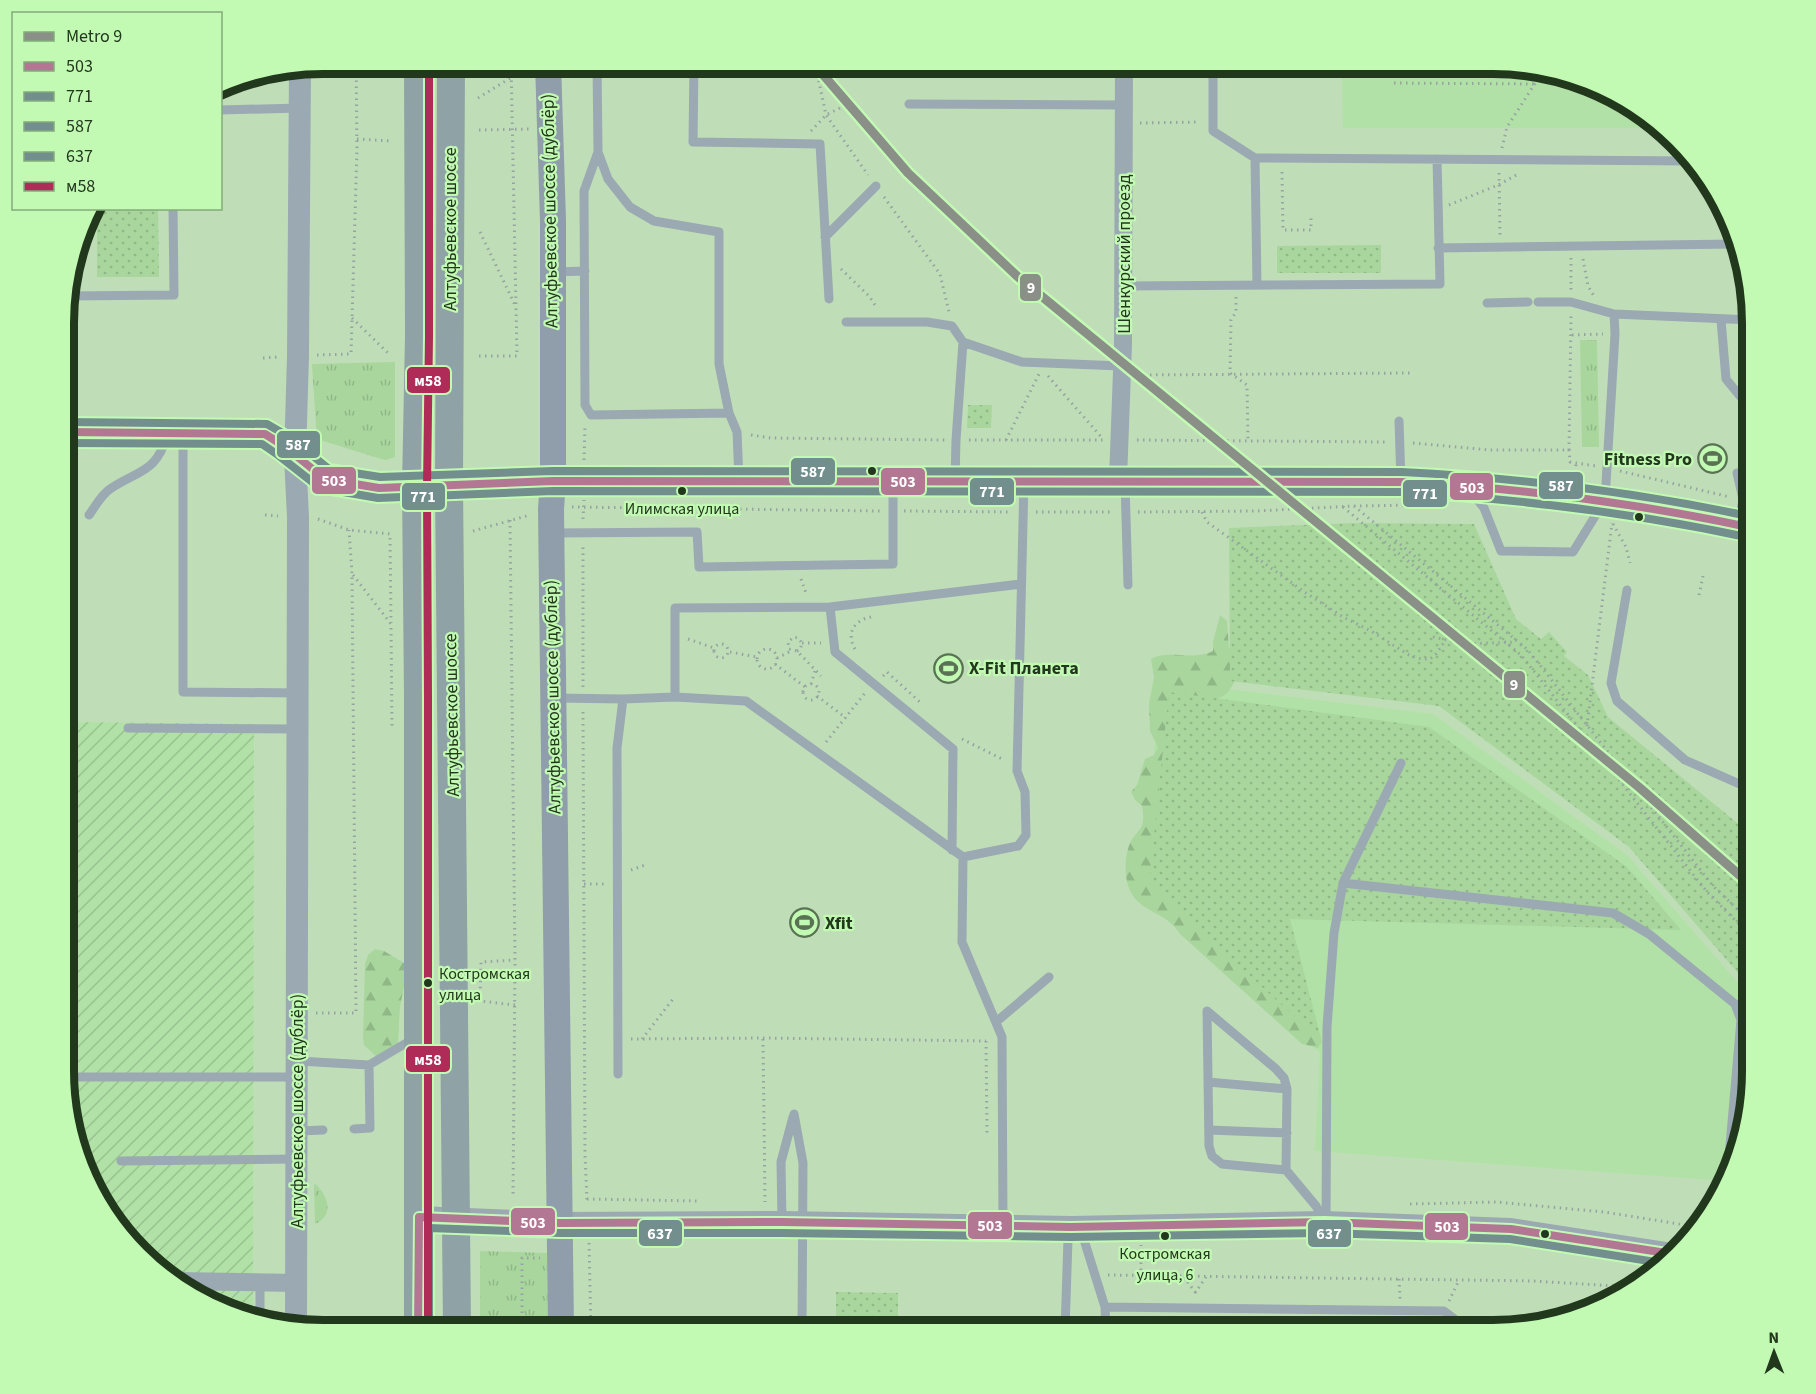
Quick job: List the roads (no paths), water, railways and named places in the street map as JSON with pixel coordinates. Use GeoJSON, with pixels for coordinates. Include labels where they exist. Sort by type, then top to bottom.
{"type":"FeatureCollection","features":[{"type":"Feature","properties":{"kind":"main road","name":"Алтуфьевское шоссе"},"geometry":{"type":"LineString","coordinates":[[405,74],[419,336],[416,487],[418,1320]]}},
{"type":"Feature","properties":{"kind":"main road","name":"Алтуфьевское шоссе"},"geometry":{"type":"LineString","coordinates":[[451,74],[449,485],[457,1320]]}},
{"type":"Feature","properties":{"kind":"main road","name":"Алтуфьевское шоссе (дублёр)"},"geometry":{"type":"LineString","coordinates":[[548,74],[553,272],[551,521],[561,1320]]}},
{"type":"Feature","properties":{"kind":"street","name":"Алтуфьевское шоссе (дублёр)"},"geometry":{"type":"LineString","coordinates":[[296,1319],[298,517],[295,457],[300,108],[308,74]]}},
{"type":"Feature","properties":{"kind":"street","name":"Шенкурский проезд"},"geometry":{"type":"LineString","coordinates":[[1122,480],[1111,440],[1126,371],[1123,344],[1124,74]]}},
{"type":"Feature","properties":{"kind":"street"},"geometry":{"type":"LineString","coordinates":[[74,432],[265,434],[283,428],[296,411]]}},
{"type":"Feature","properties":{"kind":"street"},"geometry":{"type":"LineString","coordinates":[[265,434],[284,446],[325,480],[379,488],[553,481],[1401,482],[1465,484],[1533,490],[1605,500],[1742,526]]}},
{"type":"Feature","properties":{"kind":"street"},"geometry":{"type":"LineString","coordinates":[[419,1217],[560,1223],[792,1222],[1075,1227],[1325,1222],[1511,1229],[1658,1259]]}},
{"type":"Feature","properties":{"kind":"street"},"geometry":{"type":"LineString","coordinates":[[189,1281],[297,1283]]}},
{"type":"Feature","properties":{"kind":"lane"},"geometry":{"type":"LineString","coordinates":[[597,74],[598,152],[608,179],[630,207],[654,221],[719,232],[719,364],[729,413],[737,432],[739,480]]}},
{"type":"Feature","properties":{"kind":"lane"},"geometry":{"type":"LineString","coordinates":[[694,74],[693,142],[820,144],[829,299]]}},
{"type":"Feature","properties":{"kind":"lane"},"geometry":{"type":"LineString","coordinates":[[1212,74],[1212,131],[1255,158],[1683,160]]}},
{"type":"Feature","properties":{"kind":"lane"},"geometry":{"type":"LineString","coordinates":[[909,104],[1124,105]]}},
{"type":"Feature","properties":{"kind":"lane"},"geometry":{"type":"LineString","coordinates":[[222,110],[300,108]]}},
{"type":"Feature","properties":{"kind":"lane"},"geometry":{"type":"LineString","coordinates":[[598,152],[584,191],[585,405],[591,415],[729,413]]}},
{"type":"Feature","properties":{"kind":"lane"},"geometry":{"type":"LineString","coordinates":[[1255,158],[1257,284]]}},
{"type":"Feature","properties":{"kind":"lane"},"geometry":{"type":"LineString","coordinates":[[1123,286],[1440,284],[1437,159]]}},
{"type":"Feature","properties":{"kind":"lane"},"geometry":{"type":"LineString","coordinates":[[825,237],[876,186]]}},
{"type":"Feature","properties":{"kind":"lane"},"geometry":{"type":"LineString","coordinates":[[75,296],[174,295],[173,210]]}},
{"type":"Feature","properties":{"kind":"lane"},"geometry":{"type":"LineString","coordinates":[[1438,248],[1729,244]]}},
{"type":"Feature","properties":{"kind":"lane"},"geometry":{"type":"LineString","coordinates":[[553,272],[585,271]]}},
{"type":"Feature","properties":{"kind":"lane"},"geometry":{"type":"LineString","coordinates":[[1487,303],[1571,302],[1614,314],[1742,320]]}},
{"type":"Feature","properties":{"kind":"lane"},"geometry":{"type":"LineString","coordinates":[[1465,484],[1484,508],[1501,551],[1574,552],[1605,500],[1615,334],[1614,314]]}},
{"type":"Feature","properties":{"kind":"lane"},"geometry":{"type":"LineString","coordinates":[[1721,320],[1726,380]]}},
{"type":"Feature","properties":{"kind":"lane"},"geometry":{"type":"LineString","coordinates":[[846,322],[927,322],[952,326],[963,342],[1022,362],[1126,371]]}},
{"type":"Feature","properties":{"kind":"lane"},"geometry":{"type":"LineString","coordinates":[[955,481],[963,342]]}},
{"type":"Feature","properties":{"kind":"lane"},"geometry":{"type":"LineString","coordinates":[[1718,367],[1742,399]]}},
{"type":"Feature","properties":{"kind":"lane"},"geometry":{"type":"LineString","coordinates":[[1398,421],[1401,482]]}},
{"type":"Feature","properties":{"kind":"lane"},"geometry":{"type":"LineString","coordinates":[[88,515],[108,490],[146,471],[175,433]]}},
{"type":"Feature","properties":{"kind":"lane"},"geometry":{"type":"LineString","coordinates":[[175,433],[183,692],[298,693]]}},
{"type":"Feature","properties":{"kind":"lane"},"geometry":{"type":"LineString","coordinates":[[1737,473],[1742,495]]}},
{"type":"Feature","properties":{"kind":"lane"},"geometry":{"type":"LineString","coordinates":[[551,521],[583,531],[697,532],[699,567],[893,564],[893,480]]}},
{"type":"Feature","properties":{"kind":"lane"},"geometry":{"type":"LineString","coordinates":[[553,698],[675,697],[746,701],[963,857],[1018,846],[1026,835],[1025,792],[1017,771],[1024,480]]}},
{"type":"Feature","properties":{"kind":"lane"},"geometry":{"type":"LineString","coordinates":[[1122,480],[1126,512],[1128,585]]}},
{"type":"Feature","properties":{"kind":"lane"},"geometry":{"type":"LineString","coordinates":[[675,697],[675,608],[830,607],[1020,584]]}},
{"type":"Feature","properties":{"kind":"lane"},"geometry":{"type":"LineString","coordinates":[[1627,590],[1611,683],[1617,701],[1685,760],[1742,785]]}},
{"type":"Feature","properties":{"kind":"lane"},"geometry":{"type":"LineString","coordinates":[[830,607],[835,652],[954,749],[952,850]]}},
{"type":"Feature","properties":{"kind":"lane"},"geometry":{"type":"LineString","coordinates":[[618,1074],[616,748],[623,699]]}},
{"type":"Feature","properties":{"kind":"lane"},"geometry":{"type":"LineString","coordinates":[[128,728],[298,729]]}},
{"type":"Feature","properties":{"kind":"lane"},"geometry":{"type":"LineString","coordinates":[[1325,1222],[1328,1027],[1334,933],[1343,883],[1401,763]]}},
{"type":"Feature","properties":{"kind":"lane"},"geometry":{"type":"LineString","coordinates":[[963,857],[962,942],[1002,1037],[1003,1226]]}},
{"type":"Feature","properties":{"kind":"lane"},"geometry":{"type":"LineString","coordinates":[[1343,883],[1613,913],[1649,934],[1734,1004],[1739,1012],[1741,1020],[1730,1149]]}},
{"type":"Feature","properties":{"kind":"lane"},"geometry":{"type":"LineString","coordinates":[[996,1022],[1049,977]]}},
{"type":"Feature","properties":{"kind":"lane"},"geometry":{"type":"LineString","coordinates":[[1286,1170],[1222,1164],[1212,1155],[1209,1146],[1207,1011],[1284,1078],[1287,1089],[1286,1170],[1316,1206],[1325,1222]]}},
{"type":"Feature","properties":{"kind":"lane"},"geometry":{"type":"LineString","coordinates":[[74,1077],[369,1065],[418,1036]]}},
{"type":"Feature","properties":{"kind":"lane"},"geometry":{"type":"LineString","coordinates":[[354,1129],[370,1128],[369,1065]]}},
{"type":"Feature","properties":{"kind":"lane"},"geometry":{"type":"LineString","coordinates":[[1208,1082],[1287,1089]]}},
{"type":"Feature","properties":{"kind":"lane"},"geometry":{"type":"LineString","coordinates":[[792,1222],[803,1163],[794,1114],[781,1162],[792,1222],[801,1320]]}},
{"type":"Feature","properties":{"kind":"lane"},"geometry":{"type":"LineString","coordinates":[[298,1131],[324,1130]]}},
{"type":"Feature","properties":{"kind":"lane"},"geometry":{"type":"LineString","coordinates":[[1209,1130],[1287,1133]]}},
{"type":"Feature","properties":{"kind":"lane"},"geometry":{"type":"LineString","coordinates":[[121,1161],[297,1159]]}},
{"type":"Feature","properties":{"kind":"lane"},"geometry":{"type":"LineString","coordinates":[[1075,1227],[1095,1275],[1105,1307],[1106,1320]]}},
{"type":"Feature","properties":{"kind":"lane"},"geometry":{"type":"LineString","coordinates":[[1065,1320],[1068,1239],[1075,1227]]}},
{"type":"Feature","properties":{"kind":"lane"},"geometry":{"type":"LineString","coordinates":[[260,1282],[260,1312]]}},
{"type":"Feature","properties":{"kind":"lane"},"geometry":{"type":"LineString","coordinates":[[1105,1307],[1444,1311],[1456,1320]]}},
{"type":"Feature","properties":{"kind":"metro line","name":"9"},"geometry":{"type":"LineString","coordinates":[[822,74],[908,173],[1017,276],[1640,788],[1742,877]]}},
{"type":"Feature","properties":{"kind":"place","name":"Fitness Pro"},"geometry":{"type":"Point","coordinates":[1713,459]}},
{"type":"Feature","properties":{"kind":"place","name":"Илимская улица"},"geometry":{"type":"Point","coordinates":[682,491]}},
{"type":"Feature","properties":{"kind":"place","name":"X-Fit Планета"},"geometry":{"type":"Point","coordinates":[948,668]}},
{"type":"Feature","properties":{"kind":"place","name":"Xfit"},"geometry":{"type":"Point","coordinates":[804,923]}},
{"type":"Feature","properties":{"kind":"place","name":"Костромская улица"},"geometry":{"type":"Point","coordinates":[428,983]}},
{"type":"Feature","properties":{"kind":"place","name":"Костромская улица, 6"},"geometry":{"type":"Point","coordinates":[1165,1236]}}]}
